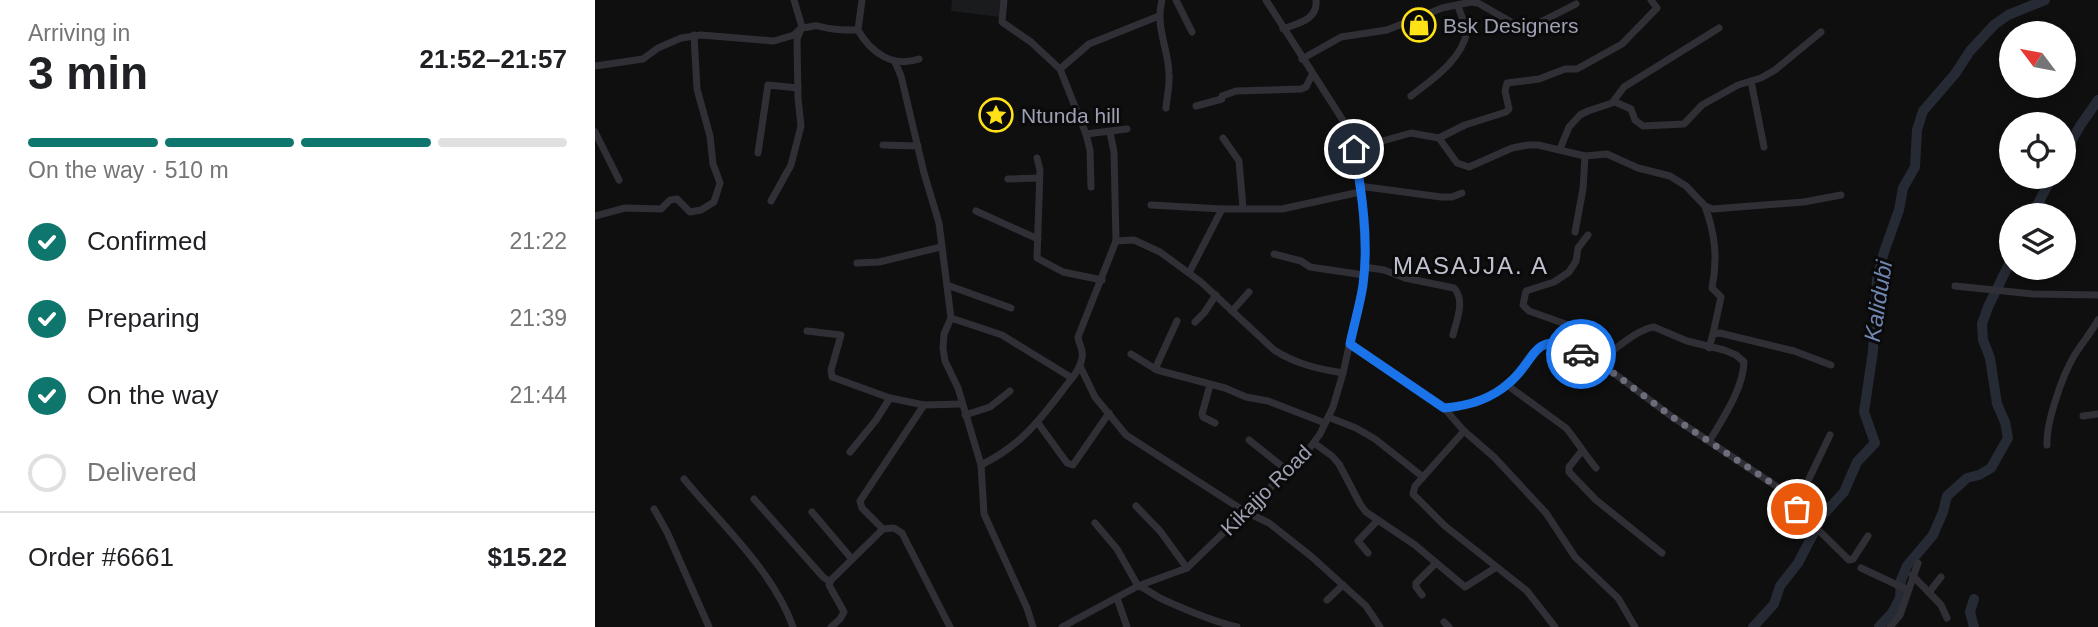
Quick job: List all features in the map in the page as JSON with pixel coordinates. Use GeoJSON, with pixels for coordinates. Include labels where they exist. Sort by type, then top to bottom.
{"type":"FeatureCollection","features":[{"type":"Feature","properties":{"kind":"street"},"geometry":{"type":"LineString","coordinates":[[771,201],[791,165],[801,126],[797,39],[802,27],[795,0]]}},
{"type":"Feature","properties":{"kind":"street"},"geometry":{"type":"LineString","coordinates":[[862,0],[858,30],[869,46],[895,62],[904,63],[919,59]]}},
{"type":"Feature","properties":{"kind":"street"},"geometry":{"type":"LineString","coordinates":[[1004,0],[1002,22],[1031,42],[1060,69],[1086,134],[1090,150],[1091,187]]}},
{"type":"Feature","properties":{"kind":"street"},"geometry":{"type":"LineString","coordinates":[[1162,0],[1159,16],[1169,72],[1166,108]]}},
{"type":"Feature","properties":{"kind":"street"},"geometry":{"type":"LineString","coordinates":[[1177,0],[1192,32]]}},
{"type":"Feature","properties":{"kind":"street","name":"Kikajjo Road"},"geometry":{"type":"LineString","coordinates":[[1062,627],[1138,586],[1187,568],[1314,443],[1326,420],[1343,373],[1364,271],[1360,189],[1354,149],[1344,121],[1266,0]]}},
{"type":"Feature","properties":{"kind":"street"},"geometry":{"type":"LineString","coordinates":[[1283,29],[1311,17],[1317,7],[1316,0]]}},
{"type":"Feature","properties":{"kind":"street"},"geometry":{"type":"LineString","coordinates":[[1354,149],[1411,133],[1439,138],[1465,125],[1508,111],[1505,91],[1509,82],[1539,79],[1562,70],[1577,69],[1622,44],[1656,10],[1651,0]]}},
{"type":"Feature","properties":{"kind":"street"},"geometry":{"type":"LineString","coordinates":[[1302,59],[1341,37],[1387,30],[1442,8],[1476,2],[1525,30],[1576,4]]}},
{"type":"Feature","properties":{"kind":"street"},"geometry":{"type":"LineString","coordinates":[[1411,96],[1445,69],[1461,48],[1467,31],[1458,6]]}},
{"type":"Feature","properties":{"kind":"street"},"geometry":{"type":"LineString","coordinates":[[1060,69],[1090,44],[1159,16]]}},
{"type":"Feature","properties":{"kind":"street"},"geometry":{"type":"LineString","coordinates":[[802,27],[807,29],[816,25],[835,31],[858,30]]}},
{"type":"Feature","properties":{"kind":"street"},"geometry":{"type":"LineString","coordinates":[[595,66],[643,59],[663,45],[694,35],[774,41],[794,35],[802,27]]}},
{"type":"Feature","properties":{"kind":"street"},"geometry":{"type":"LineString","coordinates":[[1560,149],[1569,127],[1580,116],[1615,102],[1624,87],[1719,28]]}},
{"type":"Feature","properties":{"kind":"street"},"geometry":{"type":"LineString","coordinates":[[1615,102],[1629,106],[1635,121],[1643,126],[1669,127],[1684,124],[1702,105],[1738,85],[1751,82],[1775,70],[1821,32]]}},
{"type":"Feature","properties":{"kind":"street"},"geometry":{"type":"LineString","coordinates":[[595,216],[625,208],[661,209],[670,200],[677,199],[690,212],[701,210],[714,202],[720,183],[713,164],[710,136],[697,89],[694,35]]}},
{"type":"Feature","properties":{"kind":"street"},"geometry":{"type":"LineString","coordinates":[[895,62],[939,223],[951,317],[944,334],[945,360],[958,388],[981,466],[984,514],[1024,600],[1033,627]]}},
{"type":"Feature","properties":{"kind":"street"},"geometry":{"type":"LineString","coordinates":[[1196,106],[1222,99],[1222,96],[1236,91],[1301,89],[1307,87],[1313,75]]}},
{"type":"Feature","properties":{"kind":"street"},"geometry":{"type":"LineString","coordinates":[[1751,82],[1763,148]]}},
{"type":"Feature","properties":{"kind":"street"},"geometry":{"type":"LineString","coordinates":[[758,153],[768,85],[798,88]]}},
{"type":"Feature","properties":{"kind":"street"},"geometry":{"type":"LineString","coordinates":[[1086,134],[1127,129]]}},
{"type":"Feature","properties":{"kind":"street"},"geometry":{"type":"LineString","coordinates":[[595,131],[619,180]]}},
{"type":"Feature","properties":{"kind":"street"},"geometry":{"type":"LineString","coordinates":[[981,466],[1021,441],[1038,423],[1080,366],[1083,351],[1078,337],[1116,242],[1114,152],[1110,132]]}},
{"type":"Feature","properties":{"kind":"street"},"geometry":{"type":"LineString","coordinates":[[1223,138],[1239,161],[1243,208]]}},
{"type":"Feature","properties":{"kind":"street"},"geometry":{"type":"LineString","coordinates":[[1439,138],[1457,163],[1469,167],[1519,146],[1538,145],[1585,156],[1607,154],[1670,176],[1686,186],[1705,206],[1714,233],[1712,288],[1721,298],[1709,348]]}},
{"type":"Feature","properties":{"kind":"street"},"geometry":{"type":"LineString","coordinates":[[883,145],[918,146]]}},
{"type":"Feature","properties":{"kind":"street"},"geometry":{"type":"LineString","coordinates":[[1575,232],[1583,189],[1585,156]]}},
{"type":"Feature","properties":{"kind":"street"},"geometry":{"type":"LineString","coordinates":[[1037,158],[1037,258],[1063,272],[1101,280]]}},
{"type":"Feature","properties":{"kind":"street"},"geometry":{"type":"LineString","coordinates":[[1008,179],[1039,177]]}},
{"type":"Feature","properties":{"kind":"street"},"geometry":{"type":"LineString","coordinates":[[1151,205],[1222,209],[1282,208],[1360,189],[1441,197],[1462,193]]}},
{"type":"Feature","properties":{"kind":"street"},"geometry":{"type":"LineString","coordinates":[[1705,206],[1727,209],[1804,202],[1841,195]]}},
{"type":"Feature","properties":{"kind":"street"},"geometry":{"type":"LineString","coordinates":[[1189,273],[1222,209]]}},
{"type":"Feature","properties":{"kind":"street"},"geometry":{"type":"LineString","coordinates":[[977,211],[1038,239]]}},
{"type":"Feature","properties":{"kind":"street"},"geometry":{"type":"LineString","coordinates":[[1581,354],[1591,333],[1529,311],[1522,301],[1526,291],[1554,282],[1569,272],[1576,261],[1578,248],[1588,235]]}},
{"type":"Feature","properties":{"kind":"street"},"geometry":{"type":"LineString","coordinates":[[1116,242],[1141,242],[1189,273],[1274,350],[1287,358],[1314,368],[1343,373]]}},
{"type":"Feature","properties":{"kind":"street"},"geometry":{"type":"LineString","coordinates":[[857,263],[879,262],[941,247]]}},
{"type":"Feature","properties":{"kind":"street"},"geometry":{"type":"LineString","coordinates":[[1274,254],[1301,261],[1310,267],[1384,270],[1405,278],[1454,288],[1460,296],[1460,304],[1453,335]]}},
{"type":"Feature","properties":{"kind":"street"},"geometry":{"type":"LineString","coordinates":[[947,285],[1011,308]]}},
{"type":"Feature","properties":{"kind":"street"},"geometry":{"type":"LineString","coordinates":[[1955,286],[2001,292],[2098,295]]}},
{"type":"Feature","properties":{"kind":"street"},"geometry":{"type":"LineString","coordinates":[[1232,311],[1249,292]]}},
{"type":"Feature","properties":{"kind":"street"},"geometry":{"type":"LineString","coordinates":[[1195,322],[1216,295]]}},
{"type":"Feature","properties":{"kind":"street"},"geometry":{"type":"LineString","coordinates":[[951,317],[1002,335],[1072,378]]}},
{"type":"Feature","properties":{"kind":"street"},"geometry":{"type":"LineString","coordinates":[[2047,445],[2047,427],[2071,360],[2098,320]]}},
{"type":"Feature","properties":{"kind":"street"},"geometry":{"type":"LineString","coordinates":[[1156,369],[1177,321]]}},
{"type":"Feature","properties":{"kind":"street"},"geometry":{"type":"LineString","coordinates":[[1599,365],[1616,348],[1648,327],[1661,328],[1687,341],[1736,355],[1744,362],[1744,367],[1737,389],[1710,440]]}},
{"type":"Feature","properties":{"kind":"street"},"geometry":{"type":"LineString","coordinates":[[807,331],[841,335],[831,370],[832,377],[890,398],[924,405],[962,404]]}},
{"type":"Feature","properties":{"kind":"street"},"geometry":{"type":"LineString","coordinates":[[1713,334],[1720,333],[1794,351],[1831,365]]}},
{"type":"Feature","properties":{"kind":"street"},"geometry":{"type":"LineString","coordinates":[[1444,408],[1477,403],[1507,385],[1533,352],[1548,343],[1557,343],[1615,374],[1654,404],[1779,488],[1850,561],[1868,536]]}},
{"type":"Feature","properties":{"kind":"street"},"geometry":{"type":"LineString","coordinates":[[1350,344],[1444,408],[1546,513],[1575,557],[1618,598],[1635,627]]}},
{"type":"Feature","properties":{"kind":"street"},"geometry":{"type":"LineString","coordinates":[[1131,354],[1156,369],[1225,387],[1246,397],[1268,401],[1356,428],[1375,439],[1423,477]]}},
{"type":"Feature","properties":{"kind":"street"},"geometry":{"type":"LineString","coordinates":[[1080,366],[1095,397],[1126,435],[1244,511],[1269,523],[1366,606],[1380,627]]}},
{"type":"Feature","properties":{"kind":"street"},"geometry":{"type":"LineString","coordinates":[[1210,385],[1202,414],[1215,423]]}},
{"type":"Feature","properties":{"kind":"street"},"geometry":{"type":"LineString","coordinates":[[1507,385],[1559,422],[1596,468]]}},
{"type":"Feature","properties":{"kind":"street"},"geometry":{"type":"LineString","coordinates":[[965,415],[991,407],[1010,391]]}},
{"type":"Feature","properties":{"kind":"street"},"geometry":{"type":"LineString","coordinates":[[850,452],[890,398]]}},
{"type":"Feature","properties":{"kind":"street"},"geometry":{"type":"LineString","coordinates":[[883,529],[862,508],[860,501],[924,405]]}},
{"type":"Feature","properties":{"kind":"street"},"geometry":{"type":"LineString","coordinates":[[1038,423],[1066,463],[1073,465],[1109,413]]}},
{"type":"Feature","properties":{"kind":"street"},"geometry":{"type":"LineString","coordinates":[[2083,416],[2098,414]]}},
{"type":"Feature","properties":{"kind":"street"},"geometry":{"type":"LineString","coordinates":[[1464,431],[1413,491],[1416,500],[1495,568],[1513,578],[1527,591],[1555,627]]}},
{"type":"Feature","properties":{"kind":"street"},"geometry":{"type":"LineString","coordinates":[[1789,499],[1806,485],[1830,435]]}},
{"type":"Feature","properties":{"kind":"street"},"geometry":{"type":"LineString","coordinates":[[1249,440],[1288,471]]}},
{"type":"Feature","properties":{"kind":"street"},"geometry":{"type":"LineString","coordinates":[[1314,443],[1332,456],[1360,504],[1465,587],[1495,568]]}},
{"type":"Feature","properties":{"kind":"street"},"geometry":{"type":"LineString","coordinates":[[1581,452],[1569,467],[1569,472],[1596,500],[1662,553]]}},
{"type":"Feature","properties":{"kind":"street"},"geometry":{"type":"LineString","coordinates":[[684,479],[754,561],[777,595],[793,627]]}},
{"type":"Feature","properties":{"kind":"street"},"geometry":{"type":"LineString","coordinates":[[754,499],[823,578],[830,582]]}},
{"type":"Feature","properties":{"kind":"street"},"geometry":{"type":"LineString","coordinates":[[1136,506],[1160,531],[1187,568]]}},
{"type":"Feature","properties":{"kind":"street"},"geometry":{"type":"LineString","coordinates":[[654,509],[709,627]]}},
{"type":"Feature","properties":{"kind":"street"},"geometry":{"type":"LineString","coordinates":[[812,512],[851,558]]}},
{"type":"Feature","properties":{"kind":"street"},"geometry":{"type":"LineString","coordinates":[[1367,553],[1358,541],[1378,520]]}},
{"type":"Feature","properties":{"kind":"street"},"geometry":{"type":"LineString","coordinates":[[1095,523],[1122,557],[1138,586],[1151,590],[1157,597],[1191,612],[1226,626],[1237,627]]}},
{"type":"Feature","properties":{"kind":"street"},"geometry":{"type":"LineString","coordinates":[[831,627],[844,612],[829,586],[830,582],[851,558],[883,529],[894,528],[902,533],[950,627]]}},
{"type":"Feature","properties":{"kind":"street"},"geometry":{"type":"LineString","coordinates":[[1422,595],[1416,583],[1436,563]]}},
{"type":"Feature","properties":{"kind":"street"},"geometry":{"type":"LineString","coordinates":[[1890,627],[1900,615],[1904,587],[1918,563]]}},
{"type":"Feature","properties":{"kind":"street"},"geometry":{"type":"LineString","coordinates":[[1861,568],[1904,587]]}},
{"type":"Feature","properties":{"kind":"street"},"geometry":{"type":"LineString","coordinates":[[1912,575],[1930,591],[1947,618]]}},
{"type":"Feature","properties":{"kind":"street"},"geometry":{"type":"LineString","coordinates":[[1930,591],[1941,577]]}},
{"type":"Feature","properties":{"kind":"street"},"geometry":{"type":"LineString","coordinates":[[1327,600],[1343,585]]}},
{"type":"Feature","properties":{"kind":"street"},"geometry":{"type":"LineString","coordinates":[[1117,598],[1127,627]]}},
{"type":"Feature","properties":{"kind":"shaded area"},"geometry":{"type":"Polygon","coordinates":[[[952,0],[1002,0],[1000,17],[951,11],[952,0]]]}},
{"type":"Feature","properties":{"kind":"waterway","name":"Kalidubi"},"geometry":{"type":"LineString","coordinates":[[1753,627],[1774,604],[1780,586],[1798,563],[1823,515],[1844,492],[1857,462],[1875,443],[1864,412],[1873,351],[1877,279],[1899,210],[1903,188],[1915,167],[1917,130],[1923,111],[1994,25],[2008,15],[2045,0]]}},
{"type":"Feature","properties":{"kind":"waterway","name":"Kalidubi"},"geometry":{"type":"LineString","coordinates":[[2076,133],[2098,100]]}},
{"type":"Feature","properties":{"kind":"waterway","name":"Kalidubi"},"geometry":{"type":"LineString","coordinates":[[2038,203],[2046,189]]}},
{"type":"Feature","properties":{"kind":"waterway","name":"Kalidubi"},"geometry":{"type":"LineString","coordinates":[[1879,627],[1892,613],[1900,598],[1901,580],[1907,566],[1933,535],[1947,496],[1967,478],[1991,468],[2008,438],[1997,404],[1982,324],[2001,280]]}},
{"type":"Feature","properties":{"kind":"waterway"},"geometry":{"type":"LineString","coordinates":[[1974,599],[1970,612],[1974,627]]}},
{"type":"Feature","properties":{"kind":"way so far"},"geometry":{"type":"LineString","coordinates":[[1581,354],[1615,374],[1645,398],[1785,492],[1797,509]]}},
{"type":"Feature","properties":{"kind":"place","name":"Bsk Designers"},"geometry":{"type":"Point","coordinates":[1419,25]}},
{"type":"Feature","properties":{"kind":"place","name":"Ntunda hill"},"geometry":{"type":"Point","coordinates":[996,115]}},
{"type":"Feature","properties":{"kind":"district","name":"MASAJJA. A"},"geometry":{"type":"Point","coordinates":[1471,265]}},
{"type":"Feature","properties":{"kind":"route"},"geometry":{"type":"LineString","coordinates":[[1354,149],[1362,207],[1364,261],[1363,284],[1350,344],[1444,408],[1477,403],[1507,385],[1533,352],[1548,343],[1557,343],[1581,354]]}}]}
